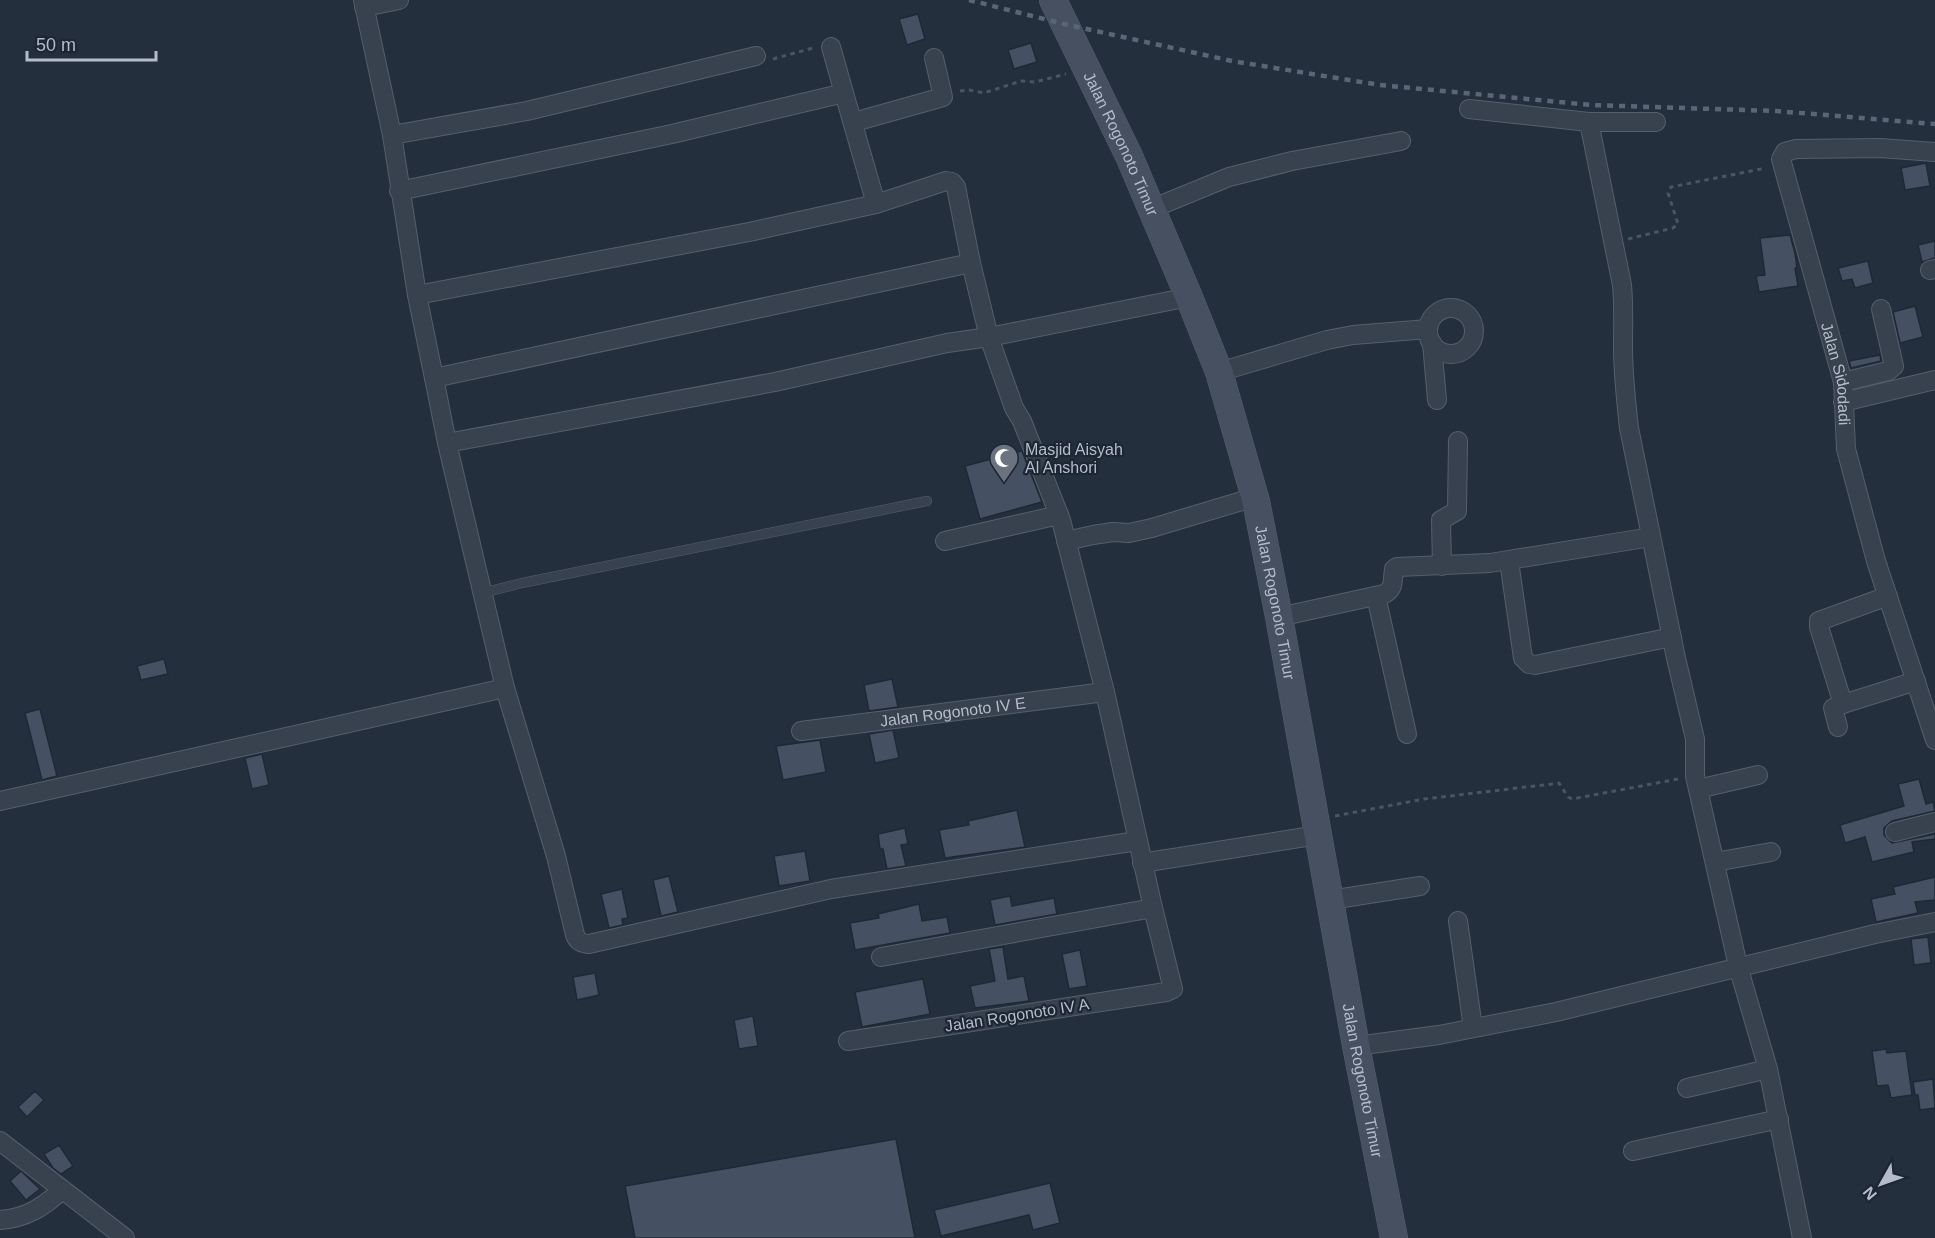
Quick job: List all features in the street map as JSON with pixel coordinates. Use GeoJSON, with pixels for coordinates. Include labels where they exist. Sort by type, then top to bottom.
{"type":"FeatureCollection","features":[{"type":"Feature","properties":{"kind":"main road","name":"Jalan Rogonoto Timur"},"geometry":{"type":"LineString","coordinates":[[1053,0],[1129,156],[1189,297],[1219,372],[1255,497],[1280,617],[1356,1046],[1394,1238]]}},
{"type":"Feature","properties":{"kind":"street"},"geometry":{"type":"LineString","coordinates":[[399,0],[364,4],[392,135],[417,295],[447,443],[505,688],[556,856],[574,935],[578,941],[589,944],[831,889],[1137,841]]}},
{"type":"Feature","properties":{"kind":"street"},"geometry":{"type":"LineString","coordinates":[[831,48],[876,204]]}},
{"type":"Feature","properties":{"kind":"street"},"geometry":{"type":"LineString","coordinates":[[392,135],[526,111],[756,56]]}},
{"type":"Feature","properties":{"kind":"street"},"geometry":{"type":"LineString","coordinates":[[854,122],[943,97],[934,58]]}},
{"type":"Feature","properties":{"kind":"street"},"geometry":{"type":"LineString","coordinates":[[399,191],[672,135],[844,93]]}},
{"type":"Feature","properties":{"kind":"street"},"geometry":{"type":"LineString","coordinates":[[1469,109],[1589,122],[1656,122]]}},
{"type":"Feature","properties":{"kind":"street"},"geometry":{"type":"LineString","coordinates":[[1589,122],[1625,310],[1624,391],[1629,428],[1695,739],[1697,782],[1714,862],[1738,966],[1768,1070],[1802,1238]]}},
{"type":"Feature","properties":{"kind":"street"},"geometry":{"type":"LineString","coordinates":[[1151,209],[1229,177],[1401,141]]}},
{"type":"Feature","properties":{"kind":"street"},"geometry":{"type":"LineString","coordinates":[[1782,165],[1782,155],[1796,149],[1880,148],[1935,152]]}},
{"type":"Feature","properties":{"kind":"street","name":"Jalan Sidodadi"},"geometry":{"type":"LineString","coordinates":[[1782,165],[1843,382],[1846,449],[1876,561],[1935,740]]}},
{"type":"Feature","properties":{"kind":"street"},"geometry":{"type":"LineString","coordinates":[[417,295],[691,244],[876,204],[946,181],[952,182],[956,187],[989,337],[1014,408],[1022,421],[1059,515],[1105,692],[1153,908],[881,957]]}},
{"type":"Feature","properties":{"kind":"street"},"geometry":{"type":"LineString","coordinates":[[434,378],[971,263]]}},
{"type":"Feature","properties":{"kind":"street"},"geometry":{"type":"LineString","coordinates":[[447,443],[775,382],[947,343],[989,337],[1189,297]]}},
{"type":"Feature","properties":{"kind":"street"},"geometry":{"type":"LineString","coordinates":[[1843,382],[1888,371],[1894,366],[1881,309]]}},
{"type":"Feature","properties":{"kind":"street"},"geometry":{"type":"LineString","coordinates":[[1219,372],[1327,340],[1353,335],[1430,336],[1437,400]]}},
{"type":"Feature","properties":{"kind":"street"},"geometry":{"type":"LineString","coordinates":[[1844,402],[1935,380]]}},
{"type":"Feature","properties":{"kind":"street"},"geometry":{"type":"LineString","coordinates":[[1442,566],[1441,520],[1457,511],[1458,441]]}},
{"type":"Feature","properties":{"kind":"street"},"geometry":{"type":"LineString","coordinates":[[1066,541],[1093,535],[1128,533],[1152,528],[1255,497]]}},
{"type":"Feature","properties":{"kind":"street"},"geometry":{"type":"LineString","coordinates":[[945,542],[1059,515]]}},
{"type":"Feature","properties":{"kind":"street"},"geometry":{"type":"LineString","coordinates":[[1280,617],[1390,591],[1394,570],[1397,567],[1509,561],[1652,537]]}},
{"type":"Feature","properties":{"kind":"street"},"geometry":{"type":"LineString","coordinates":[[1509,561],[1523,658],[1529,664],[1535,665],[1672,637]]}},
{"type":"Feature","properties":{"kind":"street"},"geometry":{"type":"LineString","coordinates":[[1376,596],[1407,734]]}},
{"type":"Feature","properties":{"kind":"street"},"geometry":{"type":"LineString","coordinates":[[1843,704],[1819,621],[1888,596]]}},
{"type":"Feature","properties":{"kind":"street"},"geometry":{"type":"LineString","coordinates":[[1838,727],[1833,708],[1916,681]]}},
{"type":"Feature","properties":{"kind":"street"},"geometry":{"type":"LineString","coordinates":[[0,801],[505,688]]}},
{"type":"Feature","properties":{"kind":"street","name":"Jalan Rogonoto IV E"},"geometry":{"type":"LineString","coordinates":[[801,731],[1105,692]]}},
{"type":"Feature","properties":{"kind":"street"},"geometry":{"type":"LineString","coordinates":[[1697,782],[1758,775]]}},
{"type":"Feature","properties":{"kind":"street"},"geometry":{"type":"LineString","coordinates":[[1895,832],[1935,822]]}},
{"type":"Feature","properties":{"kind":"street"},"geometry":{"type":"LineString","coordinates":[[1143,863],[1317,828]]}},
{"type":"Feature","properties":{"kind":"street"},"geometry":{"type":"LineString","coordinates":[[1714,862],[1772,852]]}},
{"type":"Feature","properties":{"kind":"street"},"geometry":{"type":"LineString","coordinates":[[1330,900],[1420,886]]}},
{"type":"Feature","properties":{"kind":"street","name":"Jalan Rogonoto IV A"},"geometry":{"type":"LineString","coordinates":[[848,1041],[1166,992],[1173,988],[1153,908]]}},
{"type":"Feature","properties":{"kind":"street"},"geometry":{"type":"LineString","coordinates":[[1458,921],[1473,1028]]}},
{"type":"Feature","properties":{"kind":"street"},"geometry":{"type":"LineString","coordinates":[[1356,1046],[1439,1035],[1556,1012],[1738,966],[1935,922]]}},
{"type":"Feature","properties":{"kind":"street"},"geometry":{"type":"LineString","coordinates":[[1687,1088],[1768,1070]]}},
{"type":"Feature","properties":{"kind":"street"},"geometry":{"type":"LineString","coordinates":[[1633,1151],[1779,1119]]}},
{"type":"Feature","properties":{"kind":"street"},"geometry":{"type":"LineString","coordinates":[[0,1142],[125,1238]]}},
{"type":"Feature","properties":{"kind":"street"},"geometry":{"type":"LineString","coordinates":[[0,1220],[25,1216],[38,1210],[62,1190]]}},
{"type":"Feature","properties":{"kind":"lane"},"geometry":{"type":"LineString","coordinates":[[482,593],[927,501]]}},
{"type":"Feature","properties":{"kind":"path"},"geometry":{"type":"LineString","coordinates":[[756,56],[766,60],[827,45],[831,48]]}},
{"type":"Feature","properties":{"kind":"path"},"geometry":{"type":"LineString","coordinates":[[943,97],[963,90],[988,92],[1021,81],[1049,80],[1085,68]]}},
{"type":"Feature","properties":{"kind":"path"},"geometry":{"type":"LineString","coordinates":[[1613,243],[1673,228],[1678,224],[1668,193],[1671,187],[1782,165]]}},
{"type":"Feature","properties":{"kind":"path"},"geometry":{"type":"LineString","coordinates":[[1317,828],[1424,799],[1559,783],[1568,797],[1572,799],[1697,782]]}},
{"type":"Feature","properties":{"kind":"building"},"geometry":{"type":"Polygon","coordinates":[[[918,14],[925,39],[907,45],[899,19],[918,14]]]}},
{"type":"Feature","properties":{"kind":"building"},"geometry":{"type":"Polygon","coordinates":[[[1031,43],[1037,62],[1014,69],[1008,50],[1031,43]]]}},
{"type":"Feature","properties":{"kind":"building"},"geometry":{"type":"Polygon","coordinates":[[[1926,163],[1930,186],[1905,190],[1901,168],[1926,163]]]}},
{"type":"Feature","properties":{"kind":"building"},"geometry":{"type":"Polygon","coordinates":[[[1790,235],[1795,253],[1798,286],[1759,292],[1756,276],[1765,275],[1760,238],[1790,235]]]}},
{"type":"Feature","properties":{"kind":"building"},"geometry":{"type":"Polygon","coordinates":[[[1935,241],[1935,258],[1922,262],[1918,245],[1935,241]]]}},
{"type":"Feature","properties":{"kind":"building"},"geometry":{"type":"Polygon","coordinates":[[[1868,261],[1873,283],[1855,288],[1852,279],[1842,281],[1838,268],[1868,261]]]}},
{"type":"Feature","properties":{"kind":"building"},"geometry":{"type":"Polygon","coordinates":[[[1915,306],[1923,337],[1900,343],[1893,312],[1915,306]]]}},
{"type":"Feature","properties":{"kind":"building"},"geometry":{"type":"Polygon","coordinates":[[[1880,355],[1881,361],[1851,368],[1849,361],[1880,355]]]}},
{"type":"Feature","properties":{"kind":"building","name":"Masjid Aisyah Al Anshori"},"geometry":{"type":"Polygon","coordinates":[[[1022,451],[1042,502],[980,519],[965,466],[1022,451]]]}},
{"type":"Feature","properties":{"kind":"building"},"geometry":{"type":"Polygon","coordinates":[[[164,659],[168,674],[141,680],[137,666],[164,659]]]}},
{"type":"Feature","properties":{"kind":"building"},"geometry":{"type":"Polygon","coordinates":[[[892,679],[898,707],[869,711],[864,685],[892,679]]]}},
{"type":"Feature","properties":{"kind":"building"},"geometry":{"type":"Polygon","coordinates":[[[40,709],[57,776],[42,780],[25,713],[40,709]]]}},
{"type":"Feature","properties":{"kind":"building"},"geometry":{"type":"Polygon","coordinates":[[[893,730],[899,758],[875,763],[869,734],[893,730]]]}},
{"type":"Feature","properties":{"kind":"building"},"geometry":{"type":"Polygon","coordinates":[[[820,740],[826,772],[783,780],[776,746],[820,740]]]}},
{"type":"Feature","properties":{"kind":"building"},"geometry":{"type":"Polygon","coordinates":[[[262,754],[269,785],[252,789],[245,758],[262,754]]]}},
{"type":"Feature","properties":{"kind":"building"},"geometry":{"type":"Polygon","coordinates":[[[1919,779],[1926,804],[1933,802],[1935,811],[1892,821],[1884,828],[1884,835],[1892,843],[1935,834],[1935,839],[1912,842],[1914,852],[1872,862],[1865,837],[1845,843],[1840,825],[1904,806],[1898,784],[1919,779]]]}},
{"type":"Feature","properties":{"kind":"building"},"geometry":{"type":"Polygon","coordinates":[[[1017,810],[1025,847],[945,858],[939,830],[969,825],[968,821],[1017,810]]]}},
{"type":"Feature","properties":{"kind":"building"},"geometry":{"type":"Polygon","coordinates":[[[905,828],[908,844],[901,845],[906,866],[887,869],[878,834],[905,828]]]}},
{"type":"Feature","properties":{"kind":"building"},"geometry":{"type":"Polygon","coordinates":[[[805,851],[810,881],[779,886],[774,856],[805,851]]]}},
{"type":"Feature","properties":{"kind":"building"},"geometry":{"type":"Polygon","coordinates":[[[669,876],[678,912],[661,916],[653,880],[669,876]]]}},
{"type":"Feature","properties":{"kind":"building"},"geometry":{"type":"Polygon","coordinates":[[[1935,877],[1935,900],[1915,902],[1918,913],[1876,922],[1871,899],[1895,894],[1893,887],[1935,877]]]}},
{"type":"Feature","properties":{"kind":"building"},"geometry":{"type":"Polygon","coordinates":[[[622,889],[628,918],[622,919],[623,925],[609,928],[601,894],[622,889]]]}},
{"type":"Feature","properties":{"kind":"building"},"geometry":{"type":"Polygon","coordinates":[[[1010,896],[1012,906],[1054,898],[1057,914],[995,925],[990,900],[1010,896]]]}},
{"type":"Feature","properties":{"kind":"building"},"geometry":{"type":"Polygon","coordinates":[[[919,904],[922,921],[947,917],[950,933],[855,950],[850,923],[879,918],[878,914],[919,904]]]}},
{"type":"Feature","properties":{"kind":"building"},"geometry":{"type":"Polygon","coordinates":[[[1928,937],[1931,963],[1914,965],[1911,939],[1928,937]]]}},
{"type":"Feature","properties":{"kind":"building"},"geometry":{"type":"Polygon","coordinates":[[[1003,947],[1008,979],[1024,976],[1029,1001],[975,1008],[970,986],[995,981],[989,949],[1003,947]]]}},
{"type":"Feature","properties":{"kind":"building"},"geometry":{"type":"Polygon","coordinates":[[[1080,950],[1087,986],[1069,989],[1062,954],[1080,950]]]}},
{"type":"Feature","properties":{"kind":"building"},"geometry":{"type":"Polygon","coordinates":[[[595,973],[599,995],[577,1000],[573,977],[595,973]]]}},
{"type":"Feature","properties":{"kind":"building"},"geometry":{"type":"Polygon","coordinates":[[[923,979],[930,1014],[862,1027],[855,992],[923,979]]]}},
{"type":"Feature","properties":{"kind":"building"},"geometry":{"type":"Polygon","coordinates":[[[753,1016],[758,1046],[739,1049],[734,1020],[753,1016]]]}},
{"type":"Feature","properties":{"kind":"building"},"geometry":{"type":"Polygon","coordinates":[[[1886,1049],[1887,1053],[1906,1051],[1912,1095],[1891,1098],[1888,1085],[1877,1086],[1872,1051],[1886,1049]]]}},
{"type":"Feature","properties":{"kind":"building"},"geometry":{"type":"Polygon","coordinates":[[[1933,1079],[1935,1108],[1920,1110],[1913,1082],[1933,1079]]]}},
{"type":"Feature","properties":{"kind":"building"},"geometry":{"type":"Polygon","coordinates":[[[35,1091],[44,1100],[27,1117],[18,1107],[35,1091]]]}},
{"type":"Feature","properties":{"kind":"building"},"geometry":{"type":"Polygon","coordinates":[[[896,1139],[915,1238],[635,1238],[625,1186],[896,1139]]]}},
{"type":"Feature","properties":{"kind":"building"},"geometry":{"type":"Polygon","coordinates":[[[59,1145],[73,1166],[61,1174],[53,1168],[44,1154],[59,1145]]]}},
{"type":"Feature","properties":{"kind":"building"},"geometry":{"type":"Polygon","coordinates":[[[21,1171],[40,1189],[26,1200],[10,1181],[21,1171]]]}},
{"type":"Feature","properties":{"kind":"building"},"geometry":{"type":"Polygon","coordinates":[[[1050,1183],[1060,1223],[1033,1230],[1029,1215],[941,1236],[934,1210],[1050,1183]]]}},
{"type":"Feature","properties":{"kind":"railway"},"geometry":{"type":"LineString","coordinates":[[969,0],[1064,24],[1232,61],[1380,85],[1591,105],[1776,111],[1935,124]]}},
{"type":"Feature","properties":{"kind":"place","name":"Masjid Aisyah Al Anshori"},"geometry":{"type":"Point","coordinates":[1004,484]}}]}
